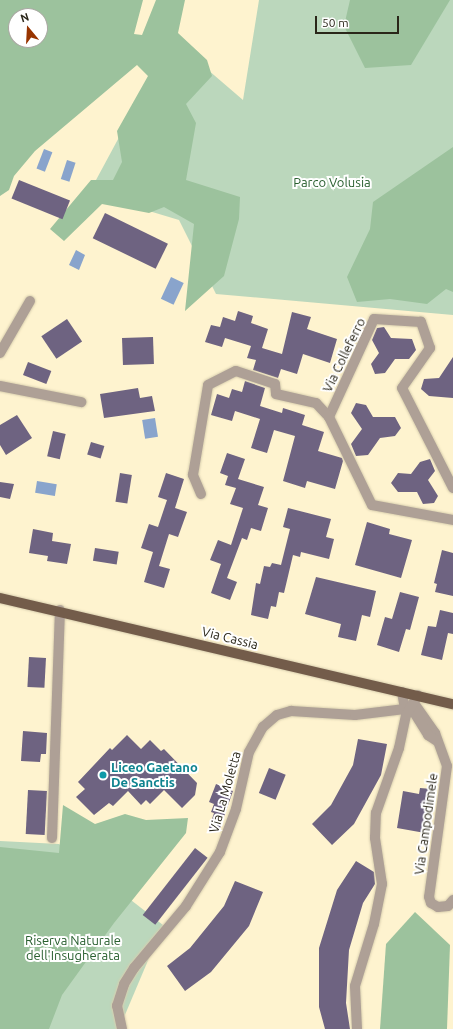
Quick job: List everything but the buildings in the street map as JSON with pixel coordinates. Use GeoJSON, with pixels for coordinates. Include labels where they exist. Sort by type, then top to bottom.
{"type":"FeatureCollection","features":[{"type":"Feature","properties":{"kind":"main road","name":"Via Cassia"},"geometry":{"type":"LineString","coordinates":[[0,598],[60,610],[402,692],[411,706],[453,704]]}},
{"type":"Feature","properties":{"kind":"street"},"geometry":{"type":"LineString","coordinates":[[0,353],[30,301]]}},
{"type":"Feature","properties":{"kind":"street","name":"Via Colleferro"},"geometry":{"type":"LineString","coordinates":[[330,416],[374,319],[421,322],[430,348],[402,388],[453,488]]}},
{"type":"Feature","properties":{"kind":"street"},"geometry":{"type":"LineString","coordinates":[[201,494],[193,475],[208,385],[236,371],[275,384],[276,394],[316,403],[330,416],[372,505],[453,520]]}},
{"type":"Feature","properties":{"kind":"street"},"geometry":{"type":"LineString","coordinates":[[0,386],[81,402]]}},
{"type":"Feature","properties":{"kind":"street"},"geometry":{"type":"LineString","coordinates":[[52,838],[60,610]]}},
{"type":"Feature","properties":{"kind":"street","name":"Via Campodimele"},"geometry":{"type":"LineString","coordinates":[[402,692],[428,735],[437,742],[447,766],[447,778],[429,897],[438,908],[448,906],[453,900]]}},
{"type":"Feature","properties":{"kind":"street"},"geometry":{"type":"LineString","coordinates":[[358,1029],[355,986],[374,924],[382,888],[375,820],[411,706]]}},
{"type":"Feature","properties":{"kind":"street","name":"Via La Moletta"},"geometry":{"type":"LineString","coordinates":[[122,1029],[117,1006],[124,984],[134,968],[186,906],[220,852],[236,809],[249,752],[263,727],[276,715],[296,710],[355,715],[411,706]]}},
{"type":"Feature","properties":{"kind":"green space"},"geometry":{"type":"Polygon","coordinates":[[[0,0],[143,0],[134,34],[142,35],[156,0],[185,0],[178,33],[207,60],[212,76],[186,104],[196,123],[186,180],[240,197],[239,219],[224,276],[185,311],[194,224],[164,207],[149,213],[102,204],[64,241],[50,229],[91,180],[113,180],[122,162],[117,131],[148,76],[137,65],[35,151],[14,176],[9,190],[0,196],[0,0]]]}},
{"type":"Feature","properties":{"kind":"green space","name":"Parco Volusia"},"geometry":{"type":"Polygon","coordinates":[[[259,0],[453,0],[453,315],[216,294],[179,220],[89,193],[172,39],[243,100],[259,0]]]}},
{"type":"Feature","properties":{"kind":"green space"},"geometry":{"type":"Polygon","coordinates":[[[350,0],[450,0],[411,65],[365,68],[344,26],[350,0]]]}},
{"type":"Feature","properties":{"kind":"green space"},"geometry":{"type":"Polygon","coordinates":[[[453,147],[453,292],[446,289],[427,304],[390,299],[357,302],[347,277],[370,229],[373,202],[453,147]]]}},
{"type":"Feature","properties":{"kind":"green space","name":"Riserva Naturale dell'Insugherata"},"geometry":{"type":"Polygon","coordinates":[[[63,805],[95,824],[125,814],[146,820],[188,818],[186,833],[114,923],[62,995],[49,1029],[0,1029],[0,847],[59,853],[63,805]]]}},
{"type":"Feature","properties":{"kind":"green space","name":"Riserva Naturale dell'Insugherata"},"geometry":{"type":"Polygon","coordinates":[[[0,841],[59,844],[163,925],[119,1029],[0,1029],[0,841]]]}},
{"type":"Feature","properties":{"kind":"green space"},"geometry":{"type":"Polygon","coordinates":[[[415,912],[450,945],[447,1029],[380,1029],[386,944],[415,912]]]}},
{"type":"Feature","properties":{"kind":"water"},"geometry":{"type":"Polygon","coordinates":[[[44,149],[52,152],[45,172],[36,169],[44,149]]]}},
{"type":"Feature","properties":{"kind":"water"},"geometry":{"type":"Polygon","coordinates":[[[67,160],[76,163],[69,182],[61,179],[67,160]]]}},
{"type":"Feature","properties":{"kind":"water"},"geometry":{"type":"Polygon","coordinates":[[[76,250],[85,255],[79,270],[69,265],[76,250]]]}},
{"type":"Feature","properties":{"kind":"water"},"geometry":{"type":"Polygon","coordinates":[[[171,277],[184,283],[174,305],[161,299],[171,277]]]}},
{"type":"Feature","properties":{"kind":"water"},"geometry":{"type":"Polygon","coordinates":[[[155,418],[158,437],[145,439],[142,420],[155,418]]]}},
{"type":"Feature","properties":{"kind":"water"},"geometry":{"type":"Polygon","coordinates":[[[37,481],[57,484],[55,496],[35,493],[37,481]]]}},
{"type":"Feature","properties":{"kind":"place","name":"Liceo Gaetano De Sanctis"},"geometry":{"type":"Point","coordinates":[103,775]}}]}
